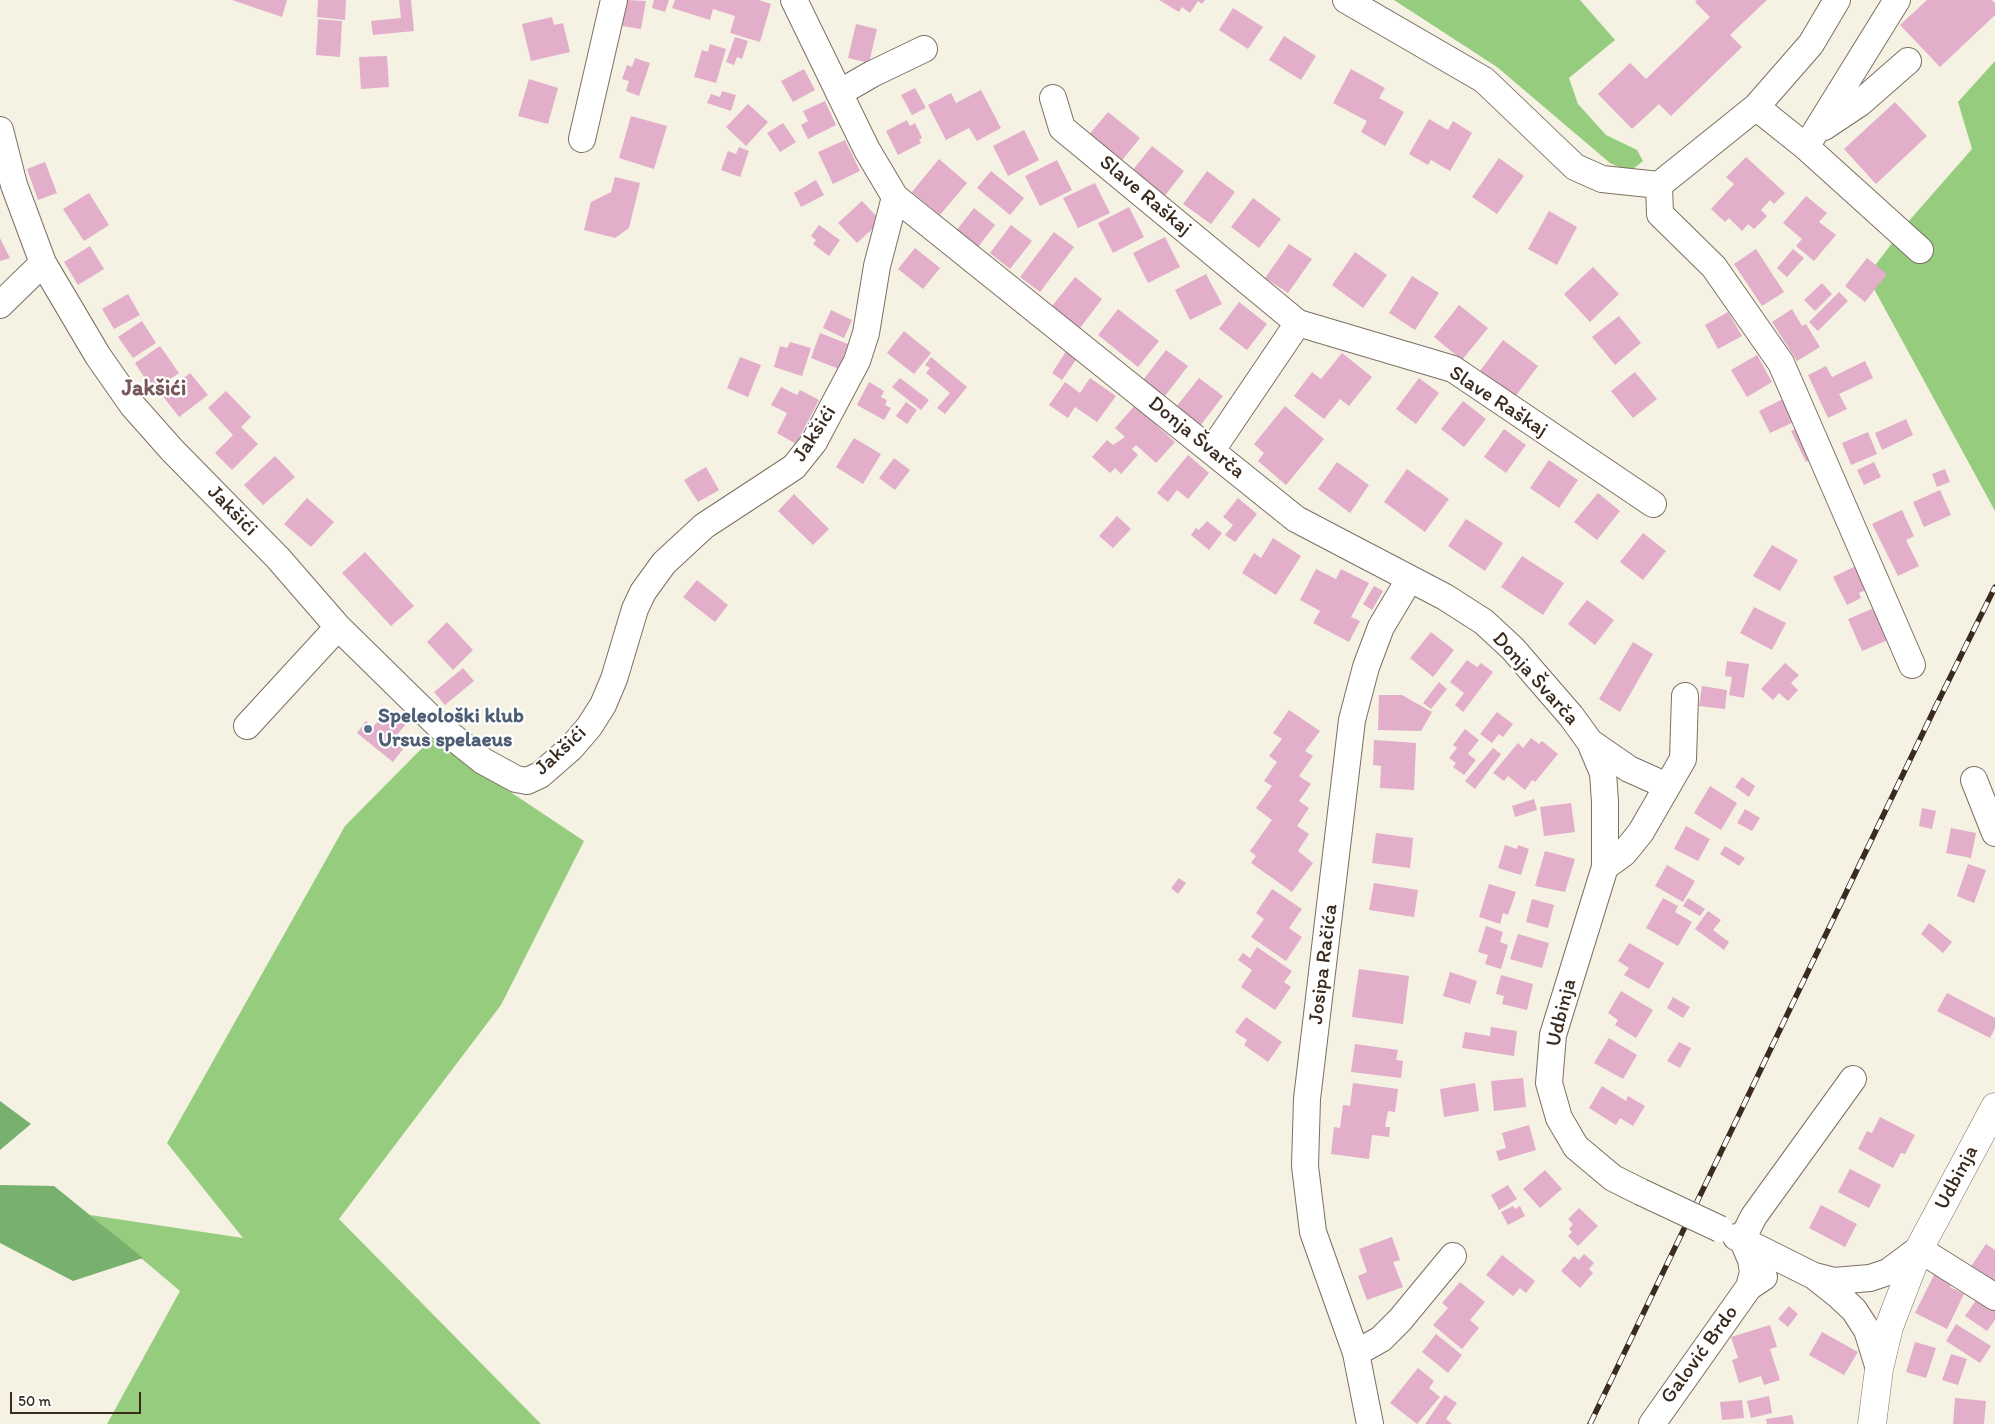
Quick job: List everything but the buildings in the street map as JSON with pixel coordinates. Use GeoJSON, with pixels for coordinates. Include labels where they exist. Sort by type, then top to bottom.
{"type":"FeatureCollection","features":[{"type":"Feature","properties":{"kind":"main road","name":"Udbinja"},"geometry":{"type":"LineString","coordinates":[[1872,1424],[1879,1369],[1889,1327],[1919,1249],[1995,1106]]}},
{"type":"Feature","properties":{"kind":"street"},"geometry":{"type":"LineString","coordinates":[[582,139],[614,0]]}},
{"type":"Feature","properties":{"kind":"street","name":"Donja Švarča"},"geometry":{"type":"LineString","coordinates":[[794,0],[867,150],[895,197],[1296,519],[1409,580],[1445,597],[1484,622],[1513,648],[1543,682],[1590,742]]}},
{"type":"Feature","properties":{"kind":"street"},"geometry":{"type":"LineString","coordinates":[[1346,0],[1484,80],[1575,168],[1602,179],[1659,185],[1756,107],[1810,44],[1837,0]]}},
{"type":"Feature","properties":{"kind":"street"},"geometry":{"type":"LineString","coordinates":[[1810,140],[1898,2]]}},
{"type":"Feature","properties":{"kind":"street"},"geometry":{"type":"LineString","coordinates":[[839,93],[872,74],[924,50]]}},
{"type":"Feature","properties":{"kind":"street"},"geometry":{"type":"LineString","coordinates":[[1810,140],[1860,103],[1908,62]]}},
{"type":"Feature","properties":{"kind":"street","name":"Slave Raškaj"},"geometry":{"type":"LineString","coordinates":[[1053,98],[1062,128],[1298,323],[1452,369],[1653,504]]}},
{"type":"Feature","properties":{"kind":"street"},"geometry":{"type":"LineString","coordinates":[[1756,107],[1810,140],[1920,250]]}},
{"type":"Feature","properties":{"kind":"street","name":"Jakšići"},"geometry":{"type":"LineString","coordinates":[[0,130],[14,185],[43,263],[98,356],[134,406],[172,450],[278,558],[338,627],[439,726],[483,761],[516,779],[527,781],[540,775],[571,748],[603,705],[614,679],[635,609],[643,592],[664,563],[704,526],[794,467],[814,442],[857,361],[866,333],[877,266],[895,197]]}},
{"type":"Feature","properties":{"kind":"street"},"geometry":{"type":"LineString","coordinates":[[1659,185],[1660,214],[1714,267],[1781,362],[1912,665]]}},
{"type":"Feature","properties":{"kind":"street"},"geometry":{"type":"LineString","coordinates":[[0,305],[7,301],[43,263]]}},
{"type":"Feature","properties":{"kind":"street"},"geometry":{"type":"LineString","coordinates":[[1212,450],[1298,323]]}},
{"type":"Feature","properties":{"kind":"street","name":"Josipa Račića"},"geometry":{"type":"LineString","coordinates":[[1370,1424],[1356,1353],[1313,1232],[1305,1166],[1307,1100],[1352,720],[1366,667],[1381,627],[1409,580]]}},
{"type":"Feature","properties":{"kind":"street"},"geometry":{"type":"LineString","coordinates":[[247,726],[338,627]]}},
{"type":"Feature","properties":{"kind":"street"},"geometry":{"type":"LineString","coordinates":[[1605,867],[1624,853],[1641,832],[1683,759],[1685,696]]}},
{"type":"Feature","properties":{"kind":"street"},"geometry":{"type":"LineString","coordinates":[[1590,742],[1629,770],[1667,786]]}},
{"type":"Feature","properties":{"kind":"street","name":"Udbinja"},"geometry":{"type":"LineString","coordinates":[[1590,742],[1602,773],[1605,802],[1605,867],[1553,1035],[1549,1083],[1559,1118],[1576,1147],[1613,1178],[1731,1234],[1803,1271],[1834,1281],[1870,1278],[1888,1272],[1919,1249]]}},
{"type":"Feature","properties":{"kind":"street"},"geometry":{"type":"LineString","coordinates":[[1974,780],[1995,833]]}},
{"type":"Feature","properties":{"kind":"street"},"geometry":{"type":"LineString","coordinates":[[1731,1234],[1754,1216],[1854,1079]]}},
{"type":"Feature","properties":{"kind":"street","name":"Galović Brdo"},"geometry":{"type":"LineString","coordinates":[[1652,1424],[1749,1287],[1753,1272],[1751,1260],[1731,1234]]}},
{"type":"Feature","properties":{"kind":"street"},"geometry":{"type":"LineString","coordinates":[[1919,1249],[1995,1298]]}},
{"type":"Feature","properties":{"kind":"street"},"geometry":{"type":"LineString","coordinates":[[1356,1353],[1381,1339],[1400,1320],[1452,1256]]}},
{"type":"Feature","properties":{"kind":"street","name":"Udbinja"},"geometry":{"type":"LineString","coordinates":[[1803,1271],[1854,1310],[1867,1330],[1879,1369]]}},
{"type":"Feature","properties":{"kind":"street","name":"Galović Brdo"},"geometry":{"type":"LineString","coordinates":[[1749,1287],[1764,1277],[1803,1271]]}},
{"type":"Feature","properties":{"kind":"green space"},"geometry":{"type":"Polygon","coordinates":[[[1394,0],[1580,0],[1615,40],[1569,78],[1578,104],[1606,135],[1637,150],[1643,161],[1629,172],[1610,163],[1497,67],[1394,0]]]}},
{"type":"Feature","properties":{"kind":"green space"},"geometry":{"type":"Polygon","coordinates":[[[1995,61],[1995,511],[1867,276],[1908,222],[1972,149],[1958,102],[1995,61]]]}},
{"type":"Feature","properties":{"kind":"green space"},"geometry":{"type":"Polygon","coordinates":[[[431,739],[584,841],[501,1005],[339,1219],[541,1424],[107,1424],[180,1291],[90,1215],[243,1238],[167,1143],[345,826],[431,739]]]}},
{"type":"Feature","properties":{"kind":"green space"},"geometry":{"type":"Polygon","coordinates":[[[0,1101],[31,1124],[0,1150],[0,1101]]]}},
{"type":"Feature","properties":{"kind":"green space"},"geometry":{"type":"Polygon","coordinates":[[[0,1185],[54,1186],[143,1258],[73,1281],[0,1243],[0,1185]]]}},
{"type":"Feature","properties":{"kind":"railway"},"geometry":{"type":"LineString","coordinates":[[1590,1424],[1995,587]]}},
{"type":"Feature","properties":{"kind":"place","name":"Speleološki klub Ursus spelaeus"},"geometry":{"type":"Point","coordinates":[368,729]}},
{"type":"Feature","properties":{"kind":"district","name":"Jakšići"},"geometry":{"type":"Point","coordinates":[154,389]}}]}
